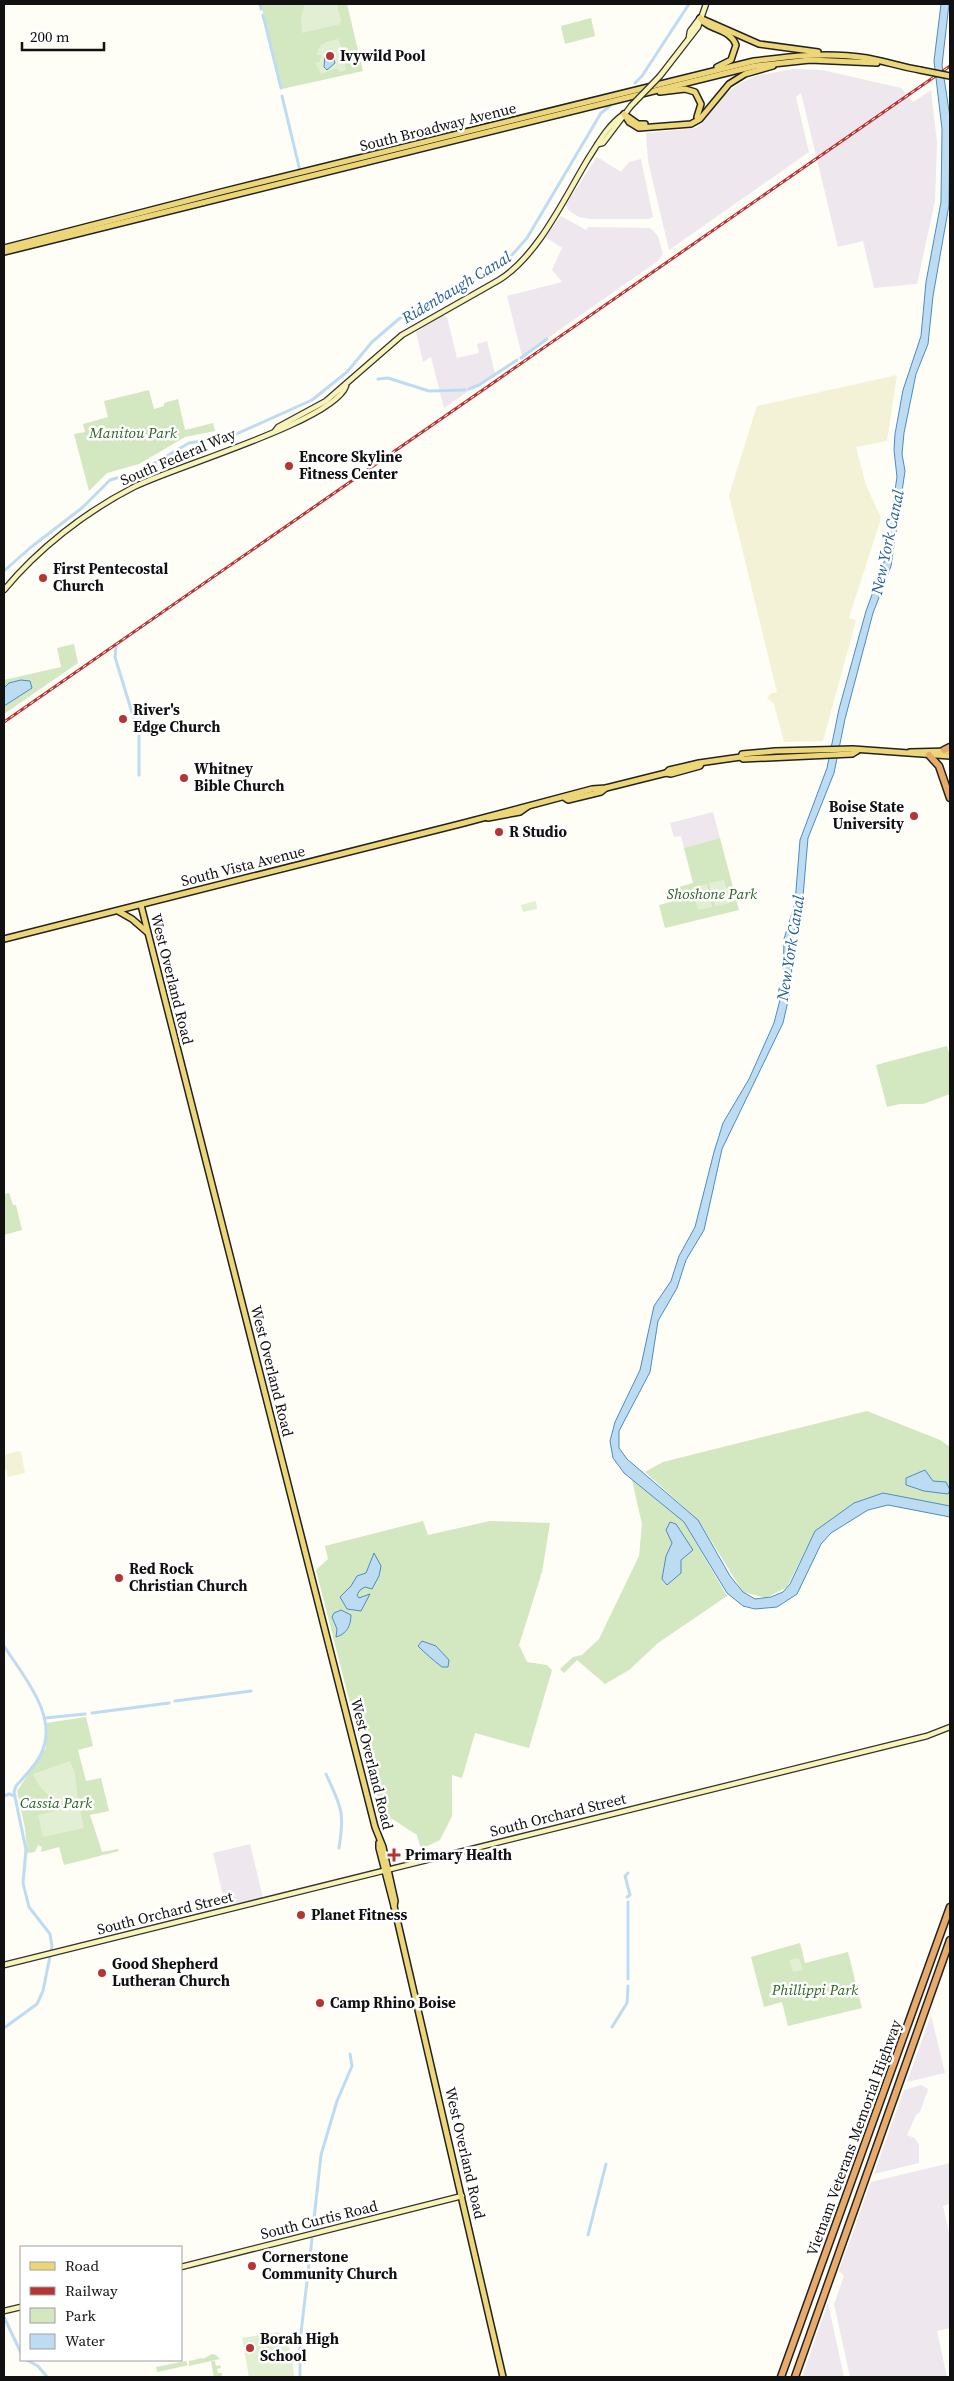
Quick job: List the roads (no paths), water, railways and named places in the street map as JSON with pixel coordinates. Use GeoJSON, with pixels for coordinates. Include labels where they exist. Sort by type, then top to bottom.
{"type":"FeatureCollection","features":[{"type":"Feature","properties":{"kind":"highway"},"geometry":{"type":"LineString","coordinates":[[928,755],[939,766],[950,798]]}},
{"type":"Feature","properties":{"kind":"highway","name":"Vietnam Veterans Memorial Highway"},"geometry":{"type":"LineString","coordinates":[[781,2377],[950,1907]]}},
{"type":"Feature","properties":{"kind":"highway","name":"Vietnam Veterans Memorial Highway"},"geometry":{"type":"LineString","coordinates":[[795,2377],[950,1942]]}},
{"type":"Feature","properties":{"kind":"main road","name":"South Federal Way"},"geometry":{"type":"LineString","coordinates":[[4,590],[23,567],[47,545],[127,491],[154,478],[275,431],[278,427],[320,405],[346,386],[402,335],[500,280],[513,269],[541,235],[615,120],[624,114],[660,76],[689,37],[706,4]]}},
{"type":"Feature","properties":{"kind":"main road"},"geometry":{"type":"LineString","coordinates":[[700,18],[759,44],[834,55]]}},
{"type":"Feature","properties":{"kind":"main road"},"geometry":{"type":"LineString","coordinates":[[696,75],[726,64],[732,60],[736,50],[734,40],[730,36],[703,22],[700,18]]}},
{"type":"Feature","properties":{"kind":"main road","name":"South Broadway Avenue"},"geometry":{"type":"LineString","coordinates":[[4,248],[212,194],[754,61],[790,56],[834,55],[869,58],[880,62],[950,76]]}},
{"type":"Feature","properties":{"kind":"main road"},"geometry":{"type":"LineString","coordinates":[[624,114],[629,122],[636,127],[691,124],[700,118],[729,84],[745,74],[790,61]]}},
{"type":"Feature","properties":{"kind":"main road","name":"South Broadway Avenue"},"geometry":{"type":"LineString","coordinates":[[4,252],[755,66],[790,61],[880,62]]}},
{"type":"Feature","properties":{"kind":"main road"},"geometry":{"type":"LineString","coordinates":[[624,114],[640,124],[677,123],[694,119],[701,109],[698,95],[688,89],[630,96]]}},
{"type":"Feature","properties":{"kind":"main road","name":"South Vista Avenue"},"geometry":{"type":"LineString","coordinates":[[902,753],[948,749]]}},
{"type":"Feature","properties":{"kind":"main road","name":"South Vista Avenue"},"geometry":{"type":"LineString","coordinates":[[4,939],[488,818],[520,812],[527,807],[600,792],[606,788],[666,773],[670,774],[701,764],[741,757],[857,751],[950,756]]}},
{"type":"Feature","properties":{"kind":"main road","name":"West Overland Road"},"geometry":{"type":"LineString","coordinates":[[141,905],[379,1843],[503,2377]]}},
{"type":"Feature","properties":{"kind":"main road"},"geometry":{"type":"LineString","coordinates":[[117,911],[132,919],[148,933]]}},
{"type":"Feature","properties":{"kind":"main road","name":"South Orchard Street"},"geometry":{"type":"LineString","coordinates":[[4,1965],[386,1872],[943,1732],[950,1727]]}},
{"type":"Feature","properties":{"kind":"main road","name":"South Orchard Street"},"geometry":{"type":"LineString","coordinates":[[943,1732],[950,1733]]}},
{"type":"Feature","properties":{"kind":"main road","name":"South Curtis Road"},"geometry":{"type":"LineString","coordinates":[[182,2268],[462,2196]]}},
{"type":"Feature","properties":{"kind":"main road"},"geometry":{"type":"LineString","coordinates":[[4,2311],[20,2307]]}},
{"type":"Feature","properties":{"kind":"water","name":"New York Canal"},"geometry":{"type":"Polygon","coordinates":[[[941,4],[949,4],[942,65],[950,117],[949,205],[933,296],[928,344],[916,374],[904,433],[902,454],[905,471],[891,566],[873,613],[845,719],[834,773],[808,838],[802,908],[793,933],[791,988],[783,1023],[722,1149],[704,1230],[686,1260],[677,1288],[658,1321],[650,1372],[619,1431],[619,1448],[627,1459],[698,1520],[730,1576],[743,1592],[755,1599],[771,1597],[783,1592],[790,1584],[815,1531],[854,1503],[883,1493],[950,1506],[950,1517],[888,1505],[868,1510],[831,1533],[821,1544],[797,1594],[777,1607],[755,1609],[743,1606],[727,1593],[684,1522],[624,1473],[613,1458],[610,1441],[615,1422],[640,1370],[654,1306],[671,1281],[679,1256],[695,1227],[723,1123],[749,1079],[774,1023],[783,988],[784,939],[795,903],[800,840],[827,768],[839,709],[866,611],[884,562],[897,477],[894,450],[895,434],[903,390],[921,336],[926,282],[941,202],[942,129],[934,61],[941,4]]]}},
{"type":"Feature","properties":{"kind":"water"},"geometry":{"type":"Polygon","coordinates":[[[325,55],[333,56],[335,63],[327,70],[324,67],[325,55]]]}},
{"type":"Feature","properties":{"kind":"water"},"geometry":{"type":"Polygon","coordinates":[[[21,680],[30,681],[32,688],[4,706],[4,688],[9,683],[21,680]]]}},
{"type":"Feature","properties":{"kind":"water"},"geometry":{"type":"Polygon","coordinates":[[[925,1470],[933,1481],[946,1482],[950,1490],[948,1494],[924,1491],[906,1485],[906,1478],[925,1470]]]}},
{"type":"Feature","properties":{"kind":"water"},"geometry":{"type":"Polygon","coordinates":[[[670,1522],[676,1524],[693,1550],[681,1560],[681,1573],[667,1585],[662,1579],[666,1556],[672,1543],[666,1530],[670,1522]]]}},
{"type":"Feature","properties":{"kind":"water"},"geometry":{"type":"Polygon","coordinates":[[[374,1553],[381,1566],[379,1576],[372,1589],[365,1587],[357,1595],[359,1598],[370,1594],[361,1611],[347,1609],[340,1597],[351,1586],[357,1576],[366,1573],[374,1553]]]}},
{"type":"Feature","properties":{"kind":"water"},"geometry":{"type":"Polygon","coordinates":[[[341,1610],[351,1615],[350,1622],[348,1629],[336,1637],[337,1629],[332,1617],[334,1613],[341,1610]]]}},
{"type":"Feature","properties":{"kind":"water"},"geometry":{"type":"Polygon","coordinates":[[[422,1641],[436,1646],[449,1660],[448,1667],[442,1667],[418,1646],[422,1641]]]}},
{"type":"Feature","properties":{"kind":"waterway"},"geometry":{"type":"LineString","coordinates":[[260,4],[261,9]]}},
{"type":"Feature","properties":{"kind":"waterway","name":"Ridenbaugh Canal"},"geometry":{"type":"LineString","coordinates":[[635,83],[642,76],[689,4]]}},
{"type":"Feature","properties":{"kind":"waterway"},"geometry":{"type":"LineString","coordinates":[[263,15],[281,88]]}},
{"type":"Feature","properties":{"kind":"waterway"},"geometry":{"type":"LineString","coordinates":[[282,96],[300,171]]}},
{"type":"Feature","properties":{"kind":"waterway","name":"Ridenbaugh Canal"},"geometry":{"type":"LineString","coordinates":[[4,571],[30,548],[83,507],[110,480],[141,471],[189,443],[232,436],[312,400],[347,372],[372,342],[400,318],[431,304],[512,255],[527,238],[601,113],[610,106]]}},
{"type":"Feature","properties":{"kind":"waterway"},"geometry":{"type":"LineString","coordinates":[[521,358],[547,339]]}},
{"type":"Feature","properties":{"kind":"waterway"},"geometry":{"type":"LineString","coordinates":[[469,389],[479,385],[517,360]]}},
{"type":"Feature","properties":{"kind":"waterway"},"geometry":{"type":"LineString","coordinates":[[378,379],[388,378],[429,391],[465,390]]}},
{"type":"Feature","properties":{"kind":"waterway"},"geometry":{"type":"LineString","coordinates":[[116,646],[115,657],[137,729]]}},
{"type":"Feature","properties":{"kind":"waterway"},"geometry":{"type":"LineString","coordinates":[[139,736],[139,775]]}},
{"type":"Feature","properties":{"kind":"waterway","name":"Ridenbaugh Canal"},"geometry":{"type":"LineString","coordinates":[[4,1646],[37,1698],[43,1712],[46,1727],[45,1742],[40,1756],[16,1786],[14,1792],[26,1850],[23,1883],[29,1907],[50,1934],[52,1946],[43,1991],[37,2004],[4,2028]]}},
{"type":"Feature","properties":{"kind":"waterway"},"geometry":{"type":"LineString","coordinates":[[175,1701],[251,1691]]}},
{"type":"Feature","properties":{"kind":"waterway"},"geometry":{"type":"LineString","coordinates":[[92,1713],[169,1703]]}},
{"type":"Feature","properties":{"kind":"waterway"},"geometry":{"type":"LineString","coordinates":[[45,1718],[85,1714]]}},
{"type":"Feature","properties":{"kind":"waterway"},"geometry":{"type":"LineString","coordinates":[[326,1774],[340,1809],[342,1825],[339,1848]]}},
{"type":"Feature","properties":{"kind":"waterway"},"geometry":{"type":"LineString","coordinates":[[4,1796],[9,1794],[15,1796]]}},
{"type":"Feature","properties":{"kind":"waterway"},"geometry":{"type":"LineString","coordinates":[[627,1897],[630,1895],[625,1876],[628,1873]]}},
{"type":"Feature","properties":{"kind":"waterway"},"geometry":{"type":"LineString","coordinates":[[628,1902],[628,1979]]}},
{"type":"Feature","properties":{"kind":"waterway"},"geometry":{"type":"LineString","coordinates":[[612,2027],[627,2003],[628,1986]]}},
{"type":"Feature","properties":{"kind":"waterway"},"geometry":{"type":"LineString","coordinates":[[313,2228],[321,2155],[337,2101],[352,2066],[350,2054]]}},
{"type":"Feature","properties":{"kind":"waterway"},"geometry":{"type":"LineString","coordinates":[[588,2235],[606,2164]]}},
{"type":"Feature","properties":{"kind":"waterway"},"geometry":{"type":"LineString","coordinates":[[300,2377],[300,2341],[312,2239]]}},
{"type":"Feature","properties":{"kind":"waterway","name":"Ridenbaugh Canal"},"geometry":{"type":"LineString","coordinates":[[4,2317],[20,2351]]}},
{"type":"Feature","properties":{"kind":"waterway","name":"Ridenbaugh Canal"},"geometry":{"type":"LineString","coordinates":[[29,2361],[38,2366],[47,2377]]}},
{"type":"Feature","properties":{"kind":"railway"},"geometry":{"type":"LineString","coordinates":[[4,722],[950,66]]}},
{"type":"Feature","properties":{"kind":"place","name":"Ivywild Pool"},"geometry":{"type":"Point","coordinates":[330,56]}},
{"type":"Feature","properties":{"kind":"place","name":"Encore Skyline Fitness Center"},"geometry":{"type":"Point","coordinates":[289,466]}},
{"type":"Feature","properties":{"kind":"place","name":"First Pentecostal Church"},"geometry":{"type":"Point","coordinates":[43,578]}},
{"type":"Feature","properties":{"kind":"place","name":"River's Edge Church"},"geometry":{"type":"Point","coordinates":[123,719]}},
{"type":"Feature","properties":{"kind":"place","name":"Whitney Bible Church"},"geometry":{"type":"Point","coordinates":[184,778]}},
{"type":"Feature","properties":{"kind":"place","name":"Boise State University"},"geometry":{"type":"Point","coordinates":[914,816]}},
{"type":"Feature","properties":{"kind":"place","name":"R Studio"},"geometry":{"type":"Point","coordinates":[499,832]}},
{"type":"Feature","properties":{"kind":"place","name":"Red Rock Christian Church"},"geometry":{"type":"Point","coordinates":[119,1578]}},
{"type":"Feature","properties":{"kind":"place","name":"Primary Health"},"geometry":{"type":"Point","coordinates":[394,1855]}},
{"type":"Feature","properties":{"kind":"place","name":"Planet Fitness"},"geometry":{"type":"Point","coordinates":[301,1915]}},
{"type":"Feature","properties":{"kind":"place","name":"Good Shepherd Lutheran Church"},"geometry":{"type":"Point","coordinates":[102,1973]}},
{"type":"Feature","properties":{"kind":"place","name":"Camp Rhino Boise"},"geometry":{"type":"Point","coordinates":[320,2003]}},
{"type":"Feature","properties":{"kind":"place","name":"Cornerstone Community Church"},"geometry":{"type":"Point","coordinates":[252,2266]}},
{"type":"Feature","properties":{"kind":"place","name":"Borah High School"},"geometry":{"type":"Point","coordinates":[250,2348]}},
{"type":"Feature","properties":{"kind":"park label","name":"Manitou Park"},"geometry":{"type":"Point","coordinates":[133,433]}},
{"type":"Feature","properties":{"kind":"park label","name":"Shoshone Park"},"geometry":{"type":"Point","coordinates":[712,894]}},
{"type":"Feature","properties":{"kind":"park label","name":"Cassia Park"},"geometry":{"type":"Point","coordinates":[56,1803]}},
{"type":"Feature","properties":{"kind":"park label","name":"Phillippi Park"},"geometry":{"type":"Point","coordinates":[815,1990]}}]}
